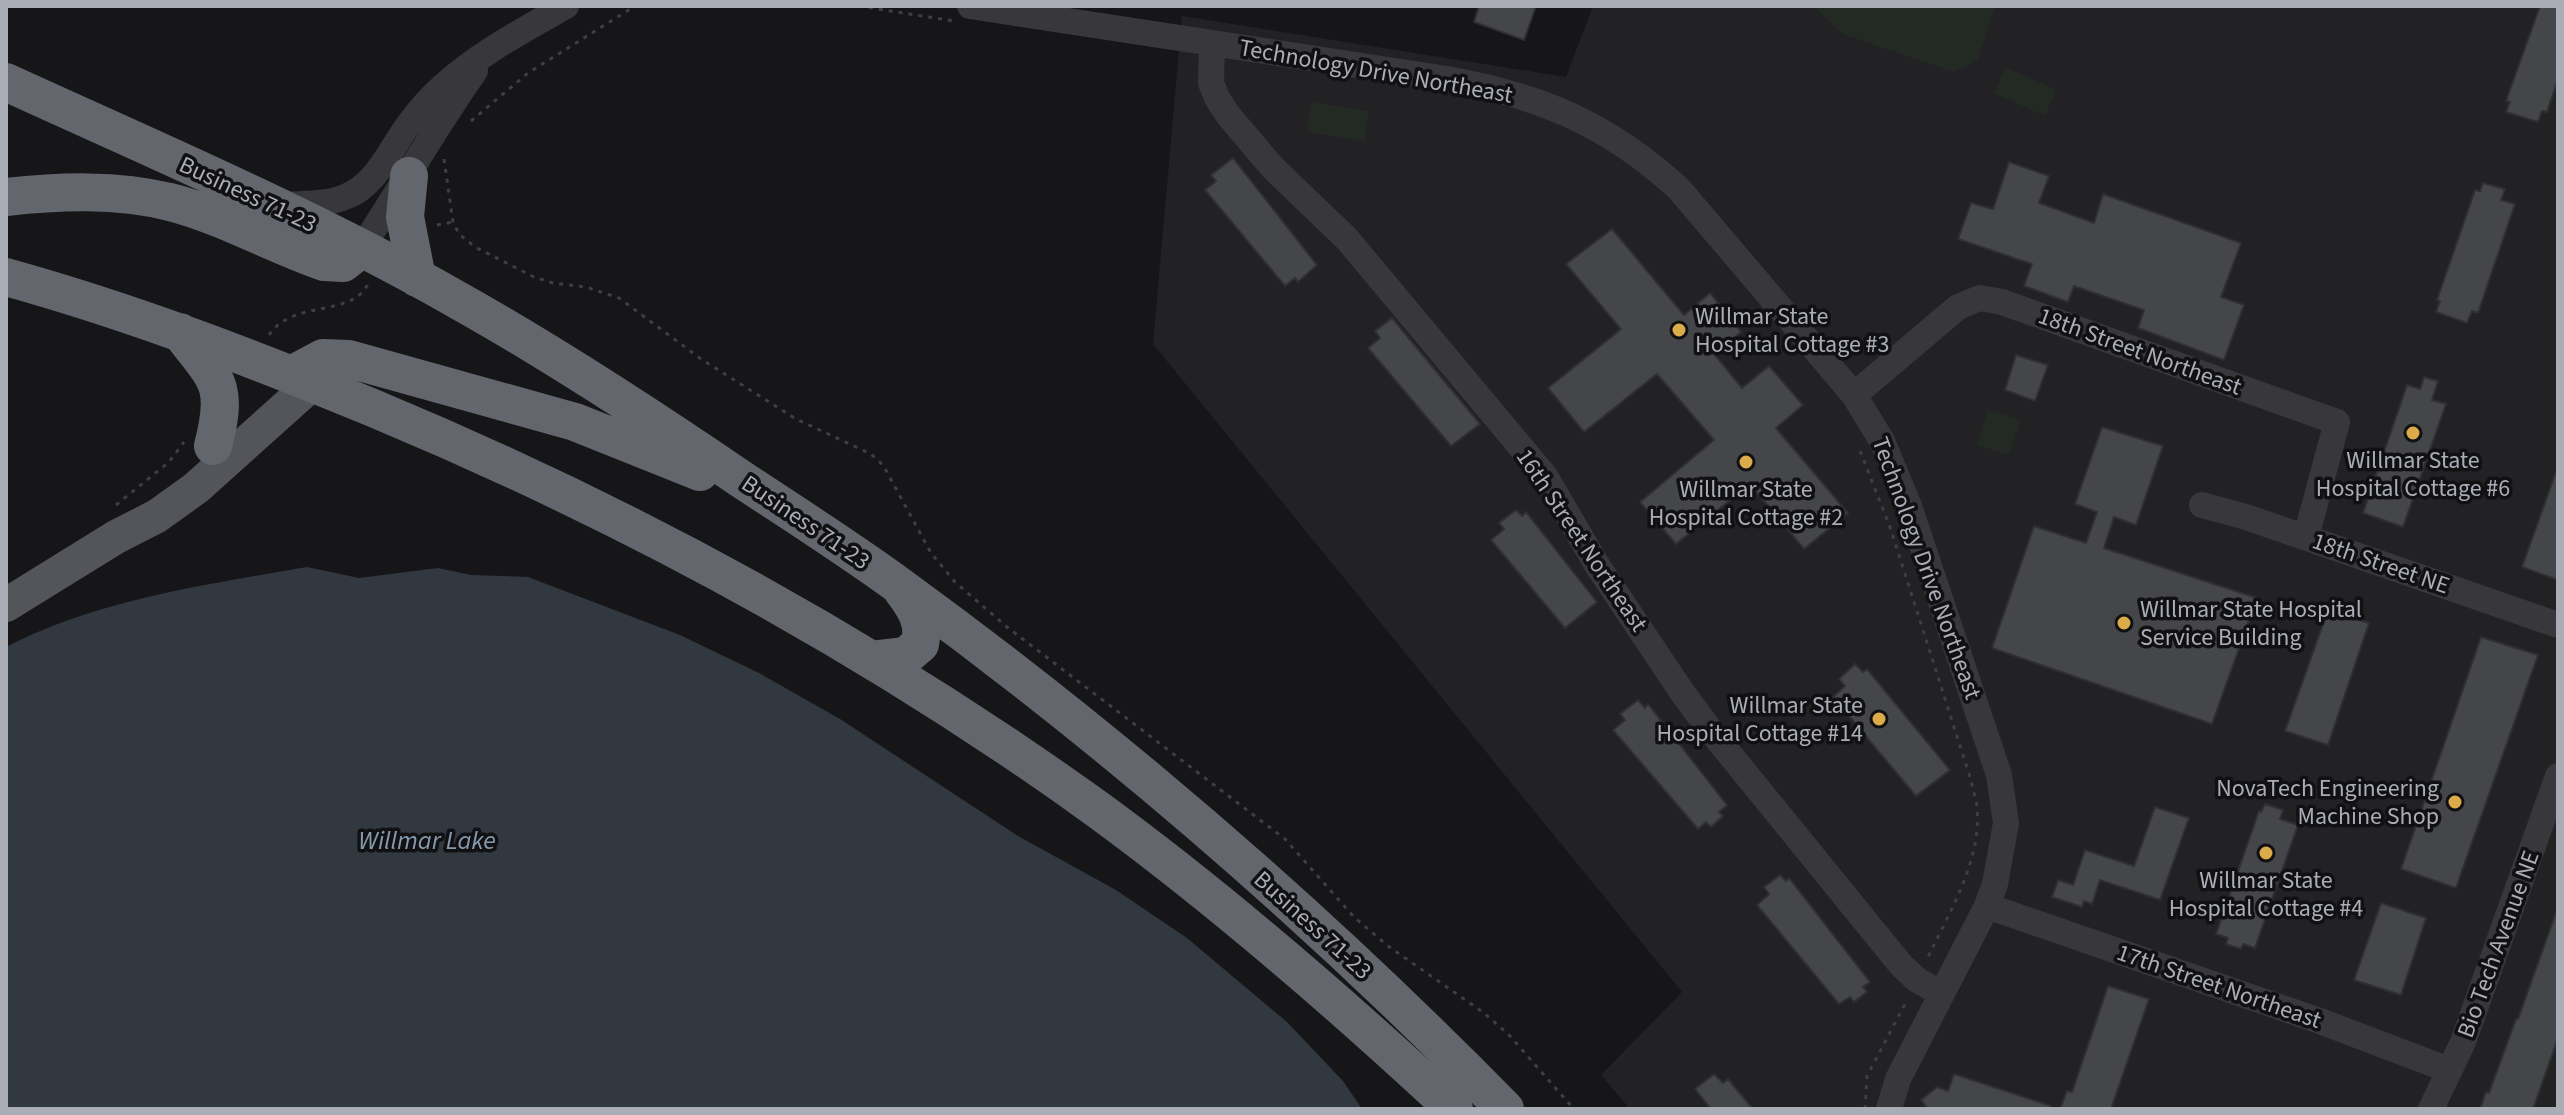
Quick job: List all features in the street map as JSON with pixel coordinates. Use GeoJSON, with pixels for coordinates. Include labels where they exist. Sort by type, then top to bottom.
{"type":"FeatureCollection","features":[{"type":"Feature","properties":{"kind":"highway","name":"Business 71-23"},"geometry":{"type":"LineString","coordinates":[[6,82],[274,206],[365,266],[417,278],[461,302],[607,391],[844,547],[898,585],[1102,744],[1264,880],[1362,968],[1505,1109]]}},
{"type":"Feature","properties":{"kind":"highway"},"geometry":{"type":"LineString","coordinates":[[409,176],[405,217],[417,278]]}},
{"type":"Feature","properties":{"kind":"highway"},"geometry":{"type":"LineString","coordinates":[[6,197],[66,192],[144,197],[200,212],[324,262],[365,266]]}},
{"type":"Feature","properties":{"kind":"highway","name":"Business 71-23"},"geometry":{"type":"LineString","coordinates":[[6,277],[180,332],[303,378],[493,458],[711,566],[871,660],[1098,810],[1185,876],[1358,1020],[1454,1109]]}},
{"type":"Feature","properties":{"kind":"highway"},"geometry":{"type":"LineString","coordinates":[[180,332],[219,387],[221,407],[199,444]]}},
{"type":"Feature","properties":{"kind":"highway"},"geometry":{"type":"LineString","coordinates":[[303,378],[323,358],[349,359],[575,422],[646,448],[729,485],[844,547]]}},
{"type":"Feature","properties":{"kind":"highway"},"geometry":{"type":"LineString","coordinates":[[871,660],[906,656],[920,644],[922,629],[918,612],[898,585]]}},
{"type":"Feature","properties":{"kind":"main road"},"geometry":{"type":"LineString","coordinates":[[6,605],[111,524],[199,444],[303,378]]}},
{"type":"Feature","properties":{"kind":"main road"},"geometry":{"type":"LineString","coordinates":[[111,524],[157,516],[196,488],[303,378]]}},
{"type":"Feature","properties":{"kind":"street"},"geometry":{"type":"LineString","coordinates":[[274,206],[330,201],[346,197],[361,188],[376,173],[425,103],[445,84],[566,6]]}},
{"type":"Feature","properties":{"kind":"street","name":"Technology Drive Northeast"},"geometry":{"type":"LineString","coordinates":[[968,14],[1212,43],[1494,88],[1550,105],[1600,130],[1649,162],[1686,195],[1854,395],[1882,441],[1898,476],[1999,775],[2006,823],[2000,866],[1987,906],[1898,1079],[1889,1109]]}},
{"type":"Feature","properties":{"kind":"street","name":"16th Street Northeast"},"geometry":{"type":"LineString","coordinates":[[1212,43],[1211,83],[1228,115],[1273,168],[1347,239],[1545,476],[1597,565],[1682,692],[1901,965],[1917,980],[1942,994]]}},
{"type":"Feature","properties":{"kind":"street"},"geometry":{"type":"LineString","coordinates":[[365,266],[409,176],[441,120],[486,55]]}},
{"type":"Feature","properties":{"kind":"street","name":"18th Street Northeast"},"geometry":{"type":"LineString","coordinates":[[1854,395],[1958,307],[1980,298],[2002,302],[2337,422],[2306,537]]}},
{"type":"Feature","properties":{"kind":"street","name":"18th Street NE"},"geometry":{"type":"LineString","coordinates":[[2202,505],[2306,537],[2558,625]]}},
{"type":"Feature","properties":{"kind":"street","name":"Bio Tech Avenue NE"},"geometry":{"type":"LineString","coordinates":[[2431,1109],[2463,1042],[2558,776]]}},
{"type":"Feature","properties":{"kind":"street","name":"17th Street Northeast"},"geometry":{"type":"LineString","coordinates":[[1987,906],[2320,1021],[2449,1070]]}},
{"type":"Feature","properties":{"kind":"path"},"geometry":{"type":"LineString","coordinates":[[461,129],[528,73],[635,6]]}},
{"type":"Feature","properties":{"kind":"path"},"geometry":{"type":"LineString","coordinates":[[859,6],[968,14]]}},
{"type":"Feature","properties":{"kind":"path"},"geometry":{"type":"LineString","coordinates":[[444,158],[453,222],[465,239],[513,268],[553,283],[586,287],[619,298],[701,359],[796,419],[871,454],[883,465],[931,553],[955,582],[1007,627],[1285,839],[1354,917],[1388,946],[1484,1013],[1509,1035],[1574,1109]]}},
{"type":"Feature","properties":{"kind":"path"},"geometry":{"type":"LineString","coordinates":[[266,342],[269,333],[283,318],[359,297],[365,266]]}},
{"type":"Feature","properties":{"kind":"path"},"geometry":{"type":"LineString","coordinates":[[1854,441],[1890,527],[1970,777],[1977,808],[1975,836],[1961,888],[1867,1076],[1865,1109]]}},
{"type":"Feature","properties":{"kind":"path"},"geometry":{"type":"LineString","coordinates":[[111,524],[169,462],[199,444]]}},
{"type":"Feature","properties":{"kind":"shaded area"},"geometry":{"type":"Polygon","coordinates":[[[1593,6],[2558,6],[2558,1109],[1630,1109],[1601,1075],[1682,992],[1153,344],[1182,16],[1566,77],[1593,6]]]}},
{"type":"Feature","properties":{"kind":"shaded area"},"geometry":{"type":"Polygon","coordinates":[[[1813,6],[1995,6],[1978,60],[1954,72],[1843,34],[1813,6]]]}},
{"type":"Feature","properties":{"kind":"shaded area"},"geometry":{"type":"Polygon","coordinates":[[[2006,67],[2056,90],[2045,116],[1994,93],[2006,67]]]}},
{"type":"Feature","properties":{"kind":"shaded area"},"geometry":{"type":"Polygon","coordinates":[[[1311,102],[1369,111],[1365,141],[1307,132],[1311,102]]]}},
{"type":"Feature","properties":{"kind":"shaded area"},"geometry":{"type":"Polygon","coordinates":[[[1988,410],[2021,420],[2009,455],[1977,445],[1988,410]]]}},
{"type":"Feature","properties":{"kind":"water","name":"Willmar Lake"},"geometry":{"type":"Polygon","coordinates":[[[307,567],[359,578],[438,568],[471,575],[528,577],[680,635],[759,673],[840,719],[1018,836],[1116,890],[1187,938],[1287,1022],[1343,1081],[1362,1109],[6,1109],[6,647],[115,605],[307,567]]]}},
{"type":"Feature","properties":{"kind":"building"},"geometry":{"type":"Polygon","coordinates":[[[1479,6],[1536,6],[1524,40],[1474,22],[1479,6]]]}},
{"type":"Feature","properties":{"kind":"building"},"geometry":{"type":"Polygon","coordinates":[[[2540,6],[2558,6],[2558,79],[2547,112],[2542,111],[2538,122],[2506,112],[2510,102],[2506,101],[2540,6]]]}},
{"type":"Feature","properties":{"kind":"building"},"geometry":{"type":"Polygon","coordinates":[[[1233,158],[1317,265],[1298,282],[1295,278],[1285,286],[1205,190],[1216,181],[1211,175],[1233,158]]]}},
{"type":"Feature","properties":{"kind":"building"},"geometry":{"type":"Polygon","coordinates":[[[2009,162],[2049,176],[2039,203],[2094,223],[2103,194],[2241,243],[2221,297],[2244,305],[2224,360],[2138,328],[2144,310],[2074,286],[2068,302],[2024,286],[2032,264],[1958,239],[1971,203],[1993,209],[2009,162]]]}},
{"type":"Feature","properties":{"kind":"building"},"geometry":{"type":"Polygon","coordinates":[[[2483,183],[2505,189],[2501,200],[2515,204],[2478,313],[2472,311],[2467,323],[2436,312],[2440,301],[2437,300],[2475,190],[2480,191],[2483,183]]]}},
{"type":"Feature","properties":{"kind":"building"},"geometry":{"type":"Polygon","coordinates":[[[1612,229],[1684,315],[1710,293],[1741,332],[1714,354],[1742,388],[1769,366],[1803,405],[1776,428],[1848,513],[1804,549],[1750,484],[1676,544],[1640,502],[1714,440],[1657,374],[1584,432],[1548,388],[1621,329],[1566,264],[1612,229]]]}},
{"type":"Feature","properties":{"kind":"building"},"geometry":{"type":"Polygon","coordinates":[[[1392,318],[1480,424],[1451,446],[1368,348],[1380,338],[1375,331],[1392,318]]]}},
{"type":"Feature","properties":{"kind":"building"},"geometry":{"type":"Polygon","coordinates":[[[2016,355],[2048,365],[2035,401],[2005,390],[2016,355]]]}},
{"type":"Feature","properties":{"kind":"building","name":"Willmar State Hospital Cottage #6"},"geometry":{"type":"Polygon","coordinates":[[[2424,377],[2438,381],[2432,400],[2446,404],[2403,527],[2363,513],[2407,385],[2420,389],[2424,377]]]}},
{"type":"Feature","properties":{"kind":"building","name":"Willmar State Hospital Service Building"},"geometry":{"type":"Polygon","coordinates":[[[2102,427],[2163,446],[2136,525],[2114,517],[2104,548],[2257,598],[2212,724],[1992,648],[2034,526],[2086,543],[2097,512],[2075,504],[2102,427]]]}},
{"type":"Feature","properties":{"kind":"building"},"geometry":{"type":"Polygon","coordinates":[[[2558,472],[2558,580],[2522,567],[2558,472]]]}},
{"type":"Feature","properties":{"kind":"building"},"geometry":{"type":"Polygon","coordinates":[[[1516,510],[1522,516],[1526,512],[1597,602],[1565,628],[1491,540],[1504,529],[1499,523],[1516,510]]]}},
{"type":"Feature","properties":{"kind":"building"},"geometry":{"type":"Polygon","coordinates":[[[2336,604],[2359,610],[2355,619],[2369,623],[2328,745],[2285,731],[2328,610],[2334,612],[2336,604]]]}},
{"type":"Feature","properties":{"kind":"building","name":"NovaTech Engineering Machine Shop"},"geometry":{"type":"Polygon","coordinates":[[[2481,637],[2538,655],[2456,888],[2401,869],[2481,637]]]}},
{"type":"Feature","properties":{"kind":"building","name":"Willmar State Hospital Cottage #14"},"geometry":{"type":"Polygon","coordinates":[[[1855,664],[1863,672],[1867,669],[1950,770],[1916,796],[1833,697],[1845,686],[1839,679],[1855,664]]]}},
{"type":"Feature","properties":{"kind":"building"},"geometry":{"type":"Polygon","coordinates":[[[1638,700],[1645,708],[1648,704],[1727,805],[1719,812],[1723,816],[1711,827],[1706,822],[1698,829],[1613,730],[1625,720],[1620,714],[1638,700]]]}},
{"type":"Feature","properties":{"kind":"building","name":"Willmar State Hospital Cottage #4"},"geometry":{"type":"Polygon","coordinates":[[[2265,804],[2283,810],[2280,819],[2298,825],[2255,948],[2243,944],[2241,949],[2226,944],[2228,938],[2216,934],[2259,811],[2265,804]]]}},
{"type":"Feature","properties":{"kind":"building"},"geometry":{"type":"Polygon","coordinates":[[[2155,807],[2189,818],[2160,900],[2100,880],[2092,904],[2084,901],[2082,907],[2052,897],[2058,880],[2073,885],[2085,850],[2134,866],[2155,807]]]}},
{"type":"Feature","properties":{"kind":"building"},"geometry":{"type":"Polygon","coordinates":[[[1780,875],[1786,881],[1789,878],[1870,982],[1863,987],[1867,992],[1854,1002],[1850,997],[1839,1004],[1757,905],[1769,894],[1764,887],[1780,875]]]}},
{"type":"Feature","properties":{"kind":"building"},"geometry":{"type":"Polygon","coordinates":[[[2381,903],[2426,918],[2401,995],[2354,980],[2381,903]]]}},
{"type":"Feature","properties":{"kind":"building"},"geometry":{"type":"Polygon","coordinates":[[[2556,913],[2558,1038],[2533,1109],[2480,1109],[2518,1019],[2556,913]]]}},
{"type":"Feature","properties":{"kind":"building"},"geometry":{"type":"Polygon","coordinates":[[[2108,986],[2149,999],[2111,1109],[2060,1109],[2067,1091],[2072,1092],[2108,986]]]}},
{"type":"Feature","properties":{"kind":"building"},"geometry":{"type":"Polygon","coordinates":[[[1714,1074],[1723,1083],[1728,1079],[1753,1109],[1711,1109],[1695,1089],[1714,1074]]]}},
{"type":"Feature","properties":{"kind":"building"},"geometry":{"type":"Polygon","coordinates":[[[1954,1074],[2051,1106],[2050,1109],[1928,1109],[1921,1100],[1937,1087],[1948,1091],[1954,1074]]]}},
{"type":"Feature","properties":{"kind":"place","name":"Willmar State Hospital Cottage #3"},"geometry":{"type":"Point","coordinates":[1679,330]}},
{"type":"Feature","properties":{"kind":"place","name":"Willmar State Hospital Cottage #6"},"geometry":{"type":"Point","coordinates":[2413,433]}},
{"type":"Feature","properties":{"kind":"place","name":"Willmar State Hospital Cottage #2"},"geometry":{"type":"Point","coordinates":[1746,462]}},
{"type":"Feature","properties":{"kind":"place","name":"Willmar State Hospital Service Building"},"geometry":{"type":"Point","coordinates":[2124,623]}},
{"type":"Feature","properties":{"kind":"place","name":"Willmar State Hospital Cottage #14"},"geometry":{"type":"Point","coordinates":[1879,719]}},
{"type":"Feature","properties":{"kind":"place","name":"NovaTech Engineering Machine Shop"},"geometry":{"type":"Point","coordinates":[2455,802]}},
{"type":"Feature","properties":{"kind":"place","name":"Willmar State Hospital Cottage #4"},"geometry":{"type":"Point","coordinates":[2266,853]}}]}
